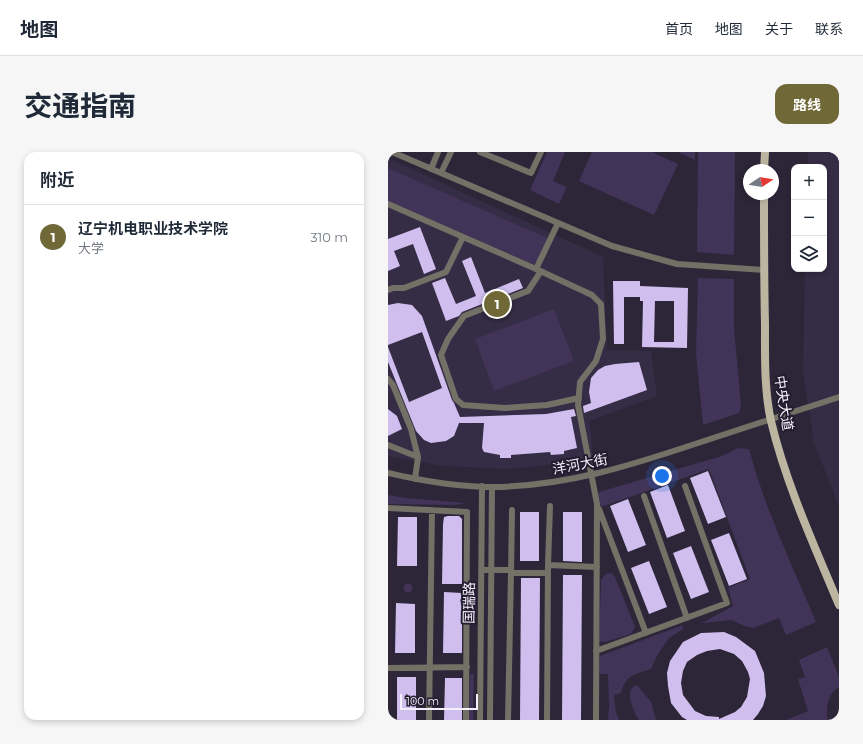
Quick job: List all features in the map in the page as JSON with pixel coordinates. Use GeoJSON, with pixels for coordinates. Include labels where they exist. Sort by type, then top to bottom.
{"type":"FeatureCollection","features":[{"type":"Feature","properties":{"kind":"main road"},"geometry":{"type":"LineString","coordinates":[[764,152],[764,164]]}},
{"type":"Feature","properties":{"kind":"main road","name":"中央大道"},"geometry":{"type":"LineString","coordinates":[[764,200],[766,381],[771,419],[781,457],[798,504],[839,605]]}},
{"type":"Feature","properties":{"kind":"street"},"geometry":{"type":"LineString","coordinates":[[392,152],[612,246],[677,264],[764,270]]}},
{"type":"Feature","properties":{"kind":"street"},"geometry":{"type":"LineString","coordinates":[[431,169],[438,152]]}},
{"type":"Feature","properties":{"kind":"street"},"geometry":{"type":"LineString","coordinates":[[441,173],[451,152]]}},
{"type":"Feature","properties":{"kind":"street"},"geometry":{"type":"LineString","coordinates":[[480,152],[531,173],[541,152]]}},
{"type":"Feature","properties":{"kind":"street"},"geometry":{"type":"LineString","coordinates":[[388,204],[592,295],[601,304],[603,339],[596,362],[580,382],[578,405],[597,504],[646,633]]}},
{"type":"Feature","properties":{"kind":"street"},"geometry":{"type":"LineString","coordinates":[[558,223],[528,291],[464,316],[448,339],[441,355],[456,399],[463,405],[505,408],[547,405],[579,398]]}},
{"type":"Feature","properties":{"kind":"street"},"geometry":{"type":"LineString","coordinates":[[388,290],[393,288],[404,288],[446,272],[463,237]]}},
{"type":"Feature","properties":{"kind":"street"},"geometry":{"type":"LineString","coordinates":[[388,379],[393,385],[411,428],[418,457],[415,479]]}},
{"type":"Feature","properties":{"kind":"street","name":"洋河大街"},"geometry":{"type":"LineString","coordinates":[[388,474],[448,484],[492,487],[550,482],[591,476],[624,467],[839,397]]}},
{"type":"Feature","properties":{"kind":"street"},"geometry":{"type":"LineString","coordinates":[[388,446],[418,457]]}},
{"type":"Feature","properties":{"kind":"street","name":"国瑞路"},"geometry":{"type":"LineString","coordinates":[[480,720],[482,486]]}},
{"type":"Feature","properties":{"kind":"street"},"geometry":{"type":"LineString","coordinates":[[596,651],[727,603],[685,486]]}},
{"type":"Feature","properties":{"kind":"street","name":"国瑞路"},"geometry":{"type":"LineString","coordinates":[[490,720],[492,487]]}},
{"type":"Feature","properties":{"kind":"street"},"geometry":{"type":"LineString","coordinates":[[644,496],[687,618]]}},
{"type":"Feature","properties":{"kind":"street"},"geometry":{"type":"LineString","coordinates":[[596,720],[597,504]]}},
{"type":"Feature","properties":{"kind":"street"},"geometry":{"type":"LineString","coordinates":[[547,720],[550,506]]}},
{"type":"Feature","properties":{"kind":"street"},"geometry":{"type":"LineString","coordinates":[[388,508],[467,512],[466,720]]}},
{"type":"Feature","properties":{"kind":"street"},"geometry":{"type":"LineString","coordinates":[[429,720],[432,510]]}},
{"type":"Feature","properties":{"kind":"street"},"geometry":{"type":"LineString","coordinates":[[508,720],[512,510]]}},
{"type":"Feature","properties":{"kind":"street"},"geometry":{"type":"LineString","coordinates":[[548,565],[597,567]]}},
{"type":"Feature","properties":{"kind":"street"},"geometry":{"type":"LineString","coordinates":[[482,570],[548,573]]}},
{"type":"Feature","properties":{"kind":"street"},"geometry":{"type":"LineString","coordinates":[[388,668],[467,667]]}},
{"type":"Feature","properties":{"kind":"shaded area"},"geometry":{"type":"Polygon","coordinates":[[[547,152],[565,152],[553,181],[567,187],[559,204],[530,190],[547,152]]]}},
{"type":"Feature","properties":{"kind":"shaded area"},"geometry":{"type":"Polygon","coordinates":[[[592,152],[652,152],[678,164],[654,215],[579,181],[592,152]]]}},
{"type":"Feature","properties":{"kind":"shaded area"},"geometry":{"type":"Polygon","coordinates":[[[678,152],[695,152],[695,160],[678,152]]]}},
{"type":"Feature","properties":{"kind":"shaded area"},"geometry":{"type":"Polygon","coordinates":[[[698,152],[735,152],[734,255],[697,252],[698,152]]]}},
{"type":"Feature","properties":{"kind":"shaded area"},"geometry":{"type":"Polygon","coordinates":[[[808,152],[839,152],[839,506],[814,443],[803,372],[805,272],[827,272],[827,164],[808,164],[808,152]]]}},
{"type":"Feature","properties":{"kind":"shaded area"},"geometry":{"type":"Polygon","coordinates":[[[388,158],[603,257],[607,350],[651,351],[657,396],[590,421],[593,460],[509,469],[443,466],[388,456],[388,158]]]}},
{"type":"Feature","properties":{"kind":"shaded area"},"geometry":{"type":"Polygon","coordinates":[[[388,168],[547,238],[538,260],[533,264],[388,201],[388,168]]]}},
{"type":"Feature","properties":{"kind":"shaded area"},"geometry":{"type":"Polygon","coordinates":[[[698,278],[734,279],[734,327],[741,407],[739,413],[703,425],[696,354],[698,278]]]}},
{"type":"Feature","properties":{"kind":"shaded area"},"geometry":{"type":"Polygon","coordinates":[[[554,309],[574,361],[494,391],[475,339],[554,309]]]}},
{"type":"Feature","properties":{"kind":"shaded area"},"geometry":{"type":"Polygon","coordinates":[[[738,448],[749,449],[755,471],[771,515],[816,622],[786,635],[779,618],[753,628],[732,620],[702,623],[733,606],[728,588],[750,579],[709,469],[601,507],[597,497],[599,492],[722,456],[738,448]]]}},
{"type":"Feature","properties":{"kind":"shaded area"},"geometry":{"type":"Polygon","coordinates":[[[388,495],[466,503],[455,505],[388,504],[388,495]]]}},
{"type":"Feature","properties":{"kind":"shaded area"},"geometry":{"type":"Polygon","coordinates":[[[611,573],[615,577],[635,627],[631,634],[605,642],[599,641],[601,580],[606,574],[611,573]]]}},
{"type":"Feature","properties":{"kind":"shaded area"},"geometry":{"type":"Polygon","coordinates":[[[406,584],[410,584],[412,588],[410,592],[406,592],[404,590],[404,586],[406,584]]]}},
{"type":"Feature","properties":{"kind":"shaded area"},"geometry":{"type":"Polygon","coordinates":[[[683,625],[683,629],[669,638],[658,654],[651,669],[632,676],[625,682],[621,693],[614,695],[616,713],[619,720],[608,720],[608,674],[601,674],[599,672],[600,656],[683,625]]]}},
{"type":"Feature","properties":{"kind":"shaded area"},"geometry":{"type":"Polygon","coordinates":[[[827,647],[839,677],[839,687],[829,697],[827,705],[827,720],[786,720],[808,711],[798,679],[805,677],[799,660],[827,647]]]}},
{"type":"Feature","properties":{"kind":"shaded area"},"geometry":{"type":"Polygon","coordinates":[[[470,674],[474,674],[473,720],[469,720],[470,674]]]}},
{"type":"Feature","properties":{"kind":"shaded area"},"geometry":{"type":"Polygon","coordinates":[[[637,685],[651,702],[656,720],[639,720],[630,701],[631,691],[633,687],[637,685]]]}},
{"type":"Feature","properties":{"kind":"building"},"geometry":{"type":"Polygon","coordinates":[[[420,227],[436,269],[424,274],[413,244],[394,251],[400,266],[388,271],[388,239],[420,227]]]}},
{"type":"Feature","properties":{"kind":"building"},"geometry":{"type":"Polygon","coordinates":[[[471,257],[485,293],[519,279],[523,288],[462,312],[459,316],[446,321],[432,283],[445,278],[456,304],[476,296],[462,261],[471,257]]]}},
{"type":"Feature","properties":{"kind":"building"},"geometry":{"type":"Polygon","coordinates":[[[613,281],[640,281],[640,286],[688,288],[687,348],[642,347],[643,301],[640,301],[640,297],[624,297],[624,344],[614,344],[613,281]],[[655,301],[654,342],[674,342],[674,301],[655,301]]]}},
{"type":"Feature","properties":{"kind":"building"},"geometry":{"type":"Polygon","coordinates":[[[398,303],[412,305],[422,316],[452,400],[460,417],[546,414],[574,409],[576,416],[571,417],[577,448],[564,451],[564,454],[551,455],[550,452],[511,455],[511,458],[500,458],[500,455],[484,452],[482,448],[484,423],[459,423],[454,436],[446,441],[431,443],[424,440],[416,431],[388,362],[388,347],[409,402],[442,388],[422,332],[388,345],[388,305],[398,303]]]}},
{"type":"Feature","properties":{"kind":"building"},"geometry":{"type":"Polygon","coordinates":[[[639,362],[647,390],[584,413],[583,406],[591,403],[589,392],[591,378],[598,370],[605,366],[615,364],[639,362]]]}},
{"type":"Feature","properties":{"kind":"building"},"geometry":{"type":"Polygon","coordinates":[[[388,409],[397,416],[402,429],[388,436],[388,409]]]}},
{"type":"Feature","properties":{"kind":"building"},"geometry":{"type":"Polygon","coordinates":[[[708,471],[726,517],[708,524],[690,478],[708,471]]]}},
{"type":"Feature","properties":{"kind":"building"},"geometry":{"type":"Polygon","coordinates":[[[668,485],[685,531],[667,538],[650,492],[668,485]]]}},
{"type":"Feature","properties":{"kind":"building"},"geometry":{"type":"Polygon","coordinates":[[[628,499],[646,545],[628,552],[610,506],[628,499]]]}},
{"type":"Feature","properties":{"kind":"building"},"geometry":{"type":"Polygon","coordinates":[[[520,512],[539,512],[539,561],[520,561],[520,512]]]}},
{"type":"Feature","properties":{"kind":"building"},"geometry":{"type":"Polygon","coordinates":[[[563,512],[582,512],[582,562],[563,561],[563,512]]]}},
{"type":"Feature","properties":{"kind":"building"},"geometry":{"type":"Polygon","coordinates":[[[459,516],[462,519],[462,584],[442,584],[443,524],[444,517],[459,516]]]}},
{"type":"Feature","properties":{"kind":"building"},"geometry":{"type":"Polygon","coordinates":[[[398,517],[417,517],[417,566],[397,566],[398,517]]]}},
{"type":"Feature","properties":{"kind":"building"},"geometry":{"type":"Polygon","coordinates":[[[729,533],[747,579],[729,586],[711,540],[729,533]]]}},
{"type":"Feature","properties":{"kind":"building"},"geometry":{"type":"Polygon","coordinates":[[[691,546],[709,592],[691,599],[673,553],[691,546]]]}},
{"type":"Feature","properties":{"kind":"building"},"geometry":{"type":"Polygon","coordinates":[[[649,561],[667,607],[649,614],[631,568],[649,561]]]}},
{"type":"Feature","properties":{"kind":"building"},"geometry":{"type":"Polygon","coordinates":[[[563,575],[582,575],[581,720],[562,720],[563,575]]]}},
{"type":"Feature","properties":{"kind":"building"},"geometry":{"type":"Polygon","coordinates":[[[521,578],[540,578],[539,720],[520,720],[521,578]]]}},
{"type":"Feature","properties":{"kind":"building"},"geometry":{"type":"Polygon","coordinates":[[[444,592],[462,593],[462,653],[443,653],[444,592]]]}},
{"type":"Feature","properties":{"kind":"building"},"geometry":{"type":"Polygon","coordinates":[[[396,603],[415,604],[415,653],[395,653],[396,603]]]}},
{"type":"Feature","properties":{"kind":"building"},"geometry":{"type":"Polygon","coordinates":[[[724,632],[736,637],[755,651],[764,673],[766,696],[763,706],[753,720],[687,720],[682,717],[671,703],[667,673],[670,661],[683,642],[701,633],[724,632]],[[720,649],[707,651],[697,655],[687,662],[683,671],[681,683],[683,695],[695,711],[706,716],[719,717],[719,719],[735,712],[741,707],[747,697],[750,679],[742,661],[734,654],[720,649]]]}},
{"type":"Feature","properties":{"kind":"building"},"geometry":{"type":"Polygon","coordinates":[[[397,677],[416,677],[416,720],[397,720],[397,677]]]}},
{"type":"Feature","properties":{"kind":"building"},"geometry":{"type":"Polygon","coordinates":[[[445,678],[462,678],[462,720],[444,720],[445,678]]]}},
{"type":"Feature","properties":{"kind":"place","name":"辽宁机电职业技术学院"},"geometry":{"type":"Point","coordinates":[497,304]}}]}
